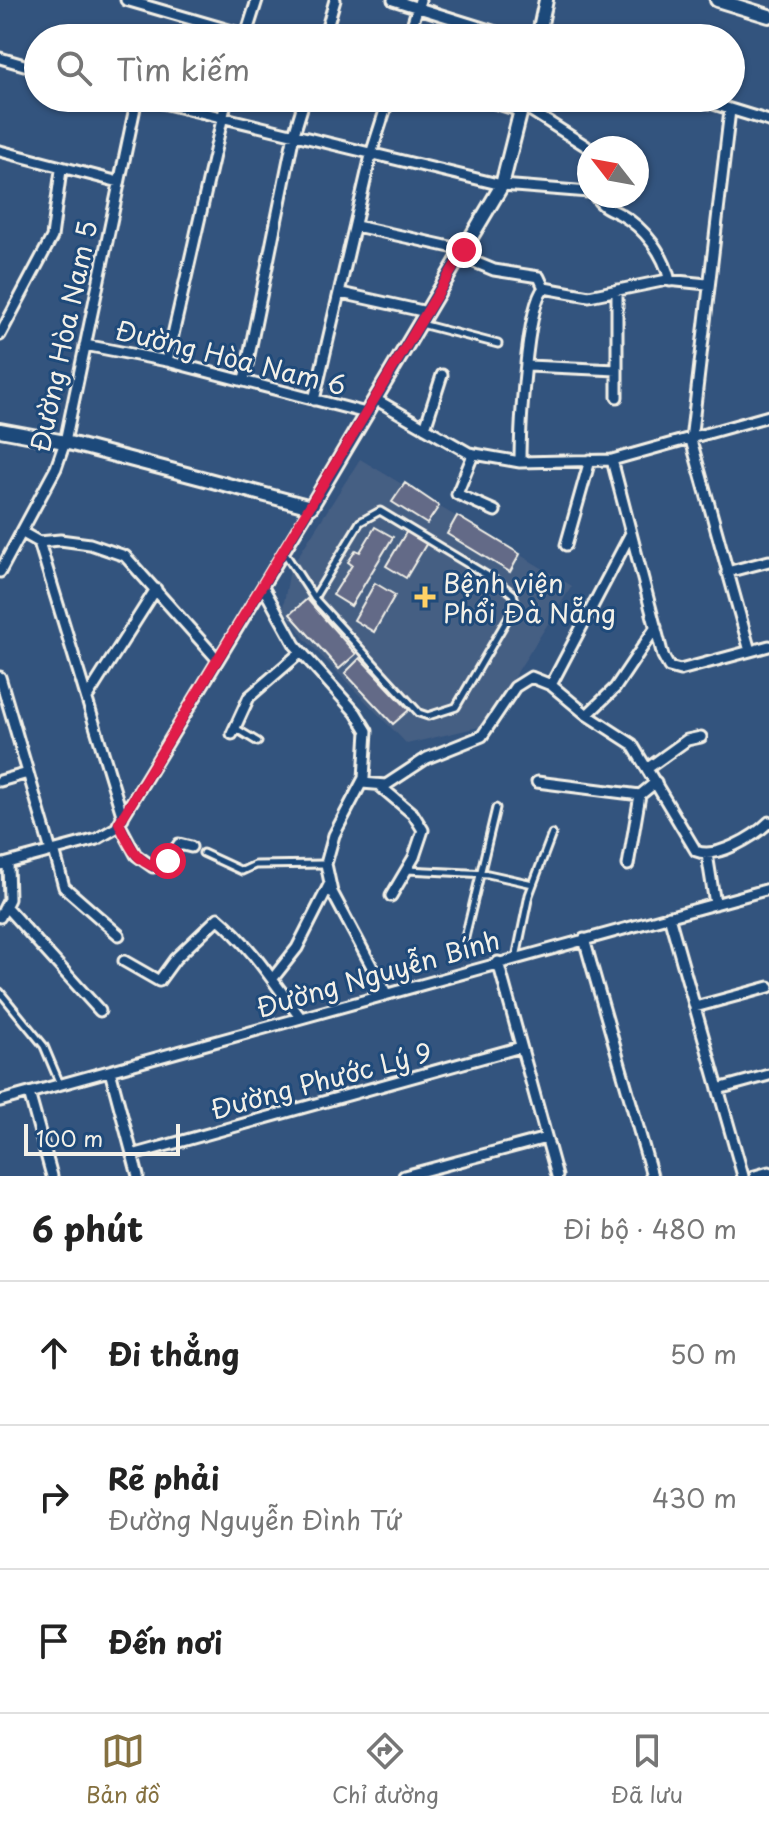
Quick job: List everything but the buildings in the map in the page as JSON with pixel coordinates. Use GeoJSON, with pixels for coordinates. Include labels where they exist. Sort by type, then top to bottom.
{"type":"FeatureCollection","features":[{"type":"Feature","properties":{"kind":"street"},"geometry":{"type":"LineString","coordinates":[[126,0],[204,24]]}},
{"type":"Feature","properties":{"kind":"street"},"geometry":{"type":"LineString","coordinates":[[250,24],[257,0]]}},
{"type":"Feature","properties":{"kind":"street"},"geometry":{"type":"LineString","coordinates":[[328,24],[335,0]]}},
{"type":"Feature","properties":{"kind":"street"},"geometry":{"type":"LineString","coordinates":[[393,0],[419,4],[475,24]]}},
{"type":"Feature","properties":{"kind":"street"},"geometry":{"type":"LineString","coordinates":[[541,24],[546,0]]}},
{"type":"Feature","properties":{"kind":"street"},"geometry":{"type":"LineString","coordinates":[[717,0],[769,16]]}},
{"type":"Feature","properties":{"kind":"street"},"geometry":{"type":"LineString","coordinates":[[413,24],[419,4]]}},
{"type":"Feature","properties":{"kind":"street"},"geometry":{"type":"LineString","coordinates":[[0,58],[24,65]]}},
{"type":"Feature","properties":{"kind":"street","name":"Đường Hòa Nam 5"},"geometry":{"type":"LineString","coordinates":[[0,572],[56,468],[65,442],[136,112]]}},
{"type":"Feature","properties":{"kind":"street"},"geometry":{"type":"LineString","coordinates":[[197,112],[372,151],[502,185],[577,191]]}},
{"type":"Feature","properties":{"kind":"street"},"geometry":{"type":"LineString","coordinates":[[167,361],[223,112]]}},
{"type":"Feature","properties":{"kind":"street"},"geometry":{"type":"LineString","coordinates":[[244,380],[301,112]]}},
{"type":"Feature","properties":{"kind":"street"},"geometry":{"type":"LineString","coordinates":[[314,400],[372,151],[385,112]]}},
{"type":"Feature","properties":{"kind":"street"},"geometry":{"type":"LineString","coordinates":[[0,917],[6,907],[4,864],[97,839],[121,821],[502,185],[520,112]]}},
{"type":"Feature","properties":{"kind":"street"},"geometry":{"type":"LineString","coordinates":[[533,112],[577,140]]}},
{"type":"Feature","properties":{"kind":"street"},"geometry":{"type":"LineString","coordinates":[[730,112],[707,284],[691,440],[750,651]]}},
{"type":"Feature","properties":{"kind":"street"},"geometry":{"type":"LineString","coordinates":[[737,112],[769,121]]}},
{"type":"Feature","properties":{"kind":"street"},"geometry":{"type":"LineString","coordinates":[[0,151],[61,170],[119,182]]}},
{"type":"Feature","properties":{"kind":"street"},"geometry":{"type":"LineString","coordinates":[[0,335],[52,237],[61,170]]}},
{"type":"Feature","properties":{"kind":"street"},"geometry":{"type":"LineString","coordinates":[[604,208],[620,214],[642,232],[665,262],[670,281]]}},
{"type":"Feature","properties":{"kind":"street"},"geometry":{"type":"LineString","coordinates":[[356,226],[462,253],[494,270],[539,277],[544,288],[536,305],[521,398],[520,462]]}},
{"type":"Feature","properties":{"kind":"street"},"geometry":{"type":"LineString","coordinates":[[544,288],[589,296],[670,281],[707,284]]}},
{"type":"Feature","properties":{"kind":"street"},"geometry":{"type":"LineString","coordinates":[[617,290],[617,397]]}},
{"type":"Feature","properties":{"kind":"street"},"geometry":{"type":"LineString","coordinates":[[341,293],[427,312]]}},
{"type":"Feature","properties":{"kind":"street","name":"Đường Hòa Nam 6"},"geometry":{"type":"LineString","coordinates":[[85,345],[167,361],[366,413]]}},
{"type":"Feature","properties":{"kind":"street"},"geometry":{"type":"LineString","coordinates":[[528,366],[617,370]]}},
{"type":"Feature","properties":{"kind":"street"},"geometry":{"type":"LineString","coordinates":[[425,428],[442,375]]}},
{"type":"Feature","properties":{"kind":"street"},"geometry":{"type":"LineString","coordinates":[[375,399],[473,455],[520,462],[612,460],[769,416]]}},
{"type":"Feature","properties":{"kind":"street"},"geometry":{"type":"LineString","coordinates":[[0,430],[65,442],[311,507]]}},
{"type":"Feature","properties":{"kind":"street"},"geometry":{"type":"LineString","coordinates":[[473,455],[457,494],[495,511]]}},
{"type":"Feature","properties":{"kind":"street"},"geometry":{"type":"LineString","coordinates":[[566,545],[590,460]]}},
{"type":"Feature","properties":{"kind":"street"},"geometry":{"type":"LineString","coordinates":[[612,460],[665,662],[674,669],[769,646]]}},
{"type":"Feature","properties":{"kind":"street"},"geometry":{"type":"LineString","coordinates":[[23,533],[39,542],[60,540],[112,549],[125,556],[218,660]]}},
{"type":"Feature","properties":{"kind":"street"},"geometry":{"type":"LineString","coordinates":[[551,685],[631,533]]}},
{"type":"Feature","properties":{"kind":"street"},"geometry":{"type":"LineString","coordinates":[[39,542],[88,696],[121,821],[136,855],[153,867],[165,864],[179,844],[191,847]]}},
{"type":"Feature","properties":{"kind":"street"},"geometry":{"type":"LineString","coordinates":[[727,572],[769,561]]}},
{"type":"Feature","properties":{"kind":"street"},"geometry":{"type":"LineString","coordinates":[[263,587],[301,652],[363,721],[368,745],[362,783],[334,835],[326,864],[329,885],[386,993]]}},
{"type":"Feature","properties":{"kind":"street"},"geometry":{"type":"LineString","coordinates":[[88,696],[156,589]]}},
{"type":"Feature","properties":{"kind":"street"},"geometry":{"type":"LineString","coordinates":[[587,715],[615,688],[656,627]]}},
{"type":"Feature","properties":{"kind":"street"},"geometry":{"type":"LineString","coordinates":[[233,731],[249,697],[301,652]]}},
{"type":"Feature","properties":{"kind":"street"},"geometry":{"type":"LineString","coordinates":[[0,677],[3,700],[64,887],[119,935]]}},
{"type":"Feature","properties":{"kind":"street"},"geometry":{"type":"LineString","coordinates":[[381,787],[427,758],[482,736],[524,679],[537,678],[551,685],[587,715],[628,740],[648,768],[692,847],[707,854],[759,831],[769,822]]}},
{"type":"Feature","properties":{"kind":"street"},"geometry":{"type":"LineString","coordinates":[[648,768],[687,740],[701,737]]}},
{"type":"Feature","properties":{"kind":"street"},"geometry":{"type":"LineString","coordinates":[[0,781],[28,773]]}},
{"type":"Feature","properties":{"kind":"street"},"geometry":{"type":"LineString","coordinates":[[537,782],[640,795]]}},
{"type":"Feature","properties":{"kind":"street"},"geometry":{"type":"LineString","coordinates":[[628,865],[640,795],[656,782]]}},
{"type":"Feature","properties":{"kind":"street"},"geometry":{"type":"LineString","coordinates":[[362,783],[381,787],[413,814],[423,830],[407,870],[391,896]]}},
{"type":"Feature","properties":{"kind":"street"},"geometry":{"type":"LineString","coordinates":[[707,854],[715,904]]}},
{"type":"Feature","properties":{"kind":"street"},"geometry":{"type":"LineString","coordinates":[[274,977],[297,948],[329,885]]}},
{"type":"Feature","properties":{"kind":"street","name":"Đường Nguyễn Bính"},"geometry":{"type":"LineString","coordinates":[[0,1101],[769,889]]}},
{"type":"Feature","properties":{"kind":"street"},"geometry":{"type":"LineString","coordinates":[[6,907],[100,1011]]}},
{"type":"Feature","properties":{"kind":"street"},"geometry":{"type":"LineString","coordinates":[[669,916],[743,1176]]}},
{"type":"Feature","properties":{"kind":"street"},"geometry":{"type":"LineString","coordinates":[[124,961],[159,981],[175,959],[218,918],[274,977],[275,985],[300,1017]]}},
{"type":"Feature","properties":{"kind":"street"},"geometry":{"type":"LineString","coordinates":[[584,939],[652,1176]]}},
{"type":"Feature","properties":{"kind":"street"},"geometry":{"type":"LineString","coordinates":[[498,962],[557,1176]]}},
{"type":"Feature","properties":{"kind":"street"},"geometry":{"type":"LineString","coordinates":[[695,1007],[769,987]]}},
{"type":"Feature","properties":{"kind":"street","name":"Đường Phước Lý 9"},"geometry":{"type":"LineString","coordinates":[[132,1155],[521,1047]]}},
{"type":"Feature","properties":{"kind":"street"},"geometry":{"type":"LineString","coordinates":[[110,1071],[138,1176]]}},
{"type":"Feature","properties":{"kind":"street"},"geometry":{"type":"LineString","coordinates":[[718,1089],[769,1075]]}},
{"type":"Feature","properties":{"kind":"street"},"geometry":{"type":"LineString","coordinates":[[29,1093],[52,1176]]}},
{"type":"Feature","properties":{"kind":"street"},"geometry":{"type":"LineString","coordinates":[[404,1176],[546,1138]]}},
{"type":"Feature","properties":{"kind":"street"},"geometry":{"type":"LineString","coordinates":[[755,1176],[769,1172]]}},
{"type":"Feature","properties":{"kind":"lane"},"geometry":{"type":"LineString","coordinates":[[420,324],[498,344]]}},
{"type":"Feature","properties":{"kind":"lane"},"geometry":{"type":"LineString","coordinates":[[284,552],[314,598],[419,713],[428,716],[456,707],[516,604],[513,594],[498,582],[380,511],[360,522],[314,598]]}},
{"type":"Feature","properties":{"kind":"lane"},"geometry":{"type":"LineString","coordinates":[[233,731],[258,742]]}},
{"type":"Feature","properties":{"kind":"lane"},"geometry":{"type":"LineString","coordinates":[[462,950],[496,808]]}},
{"type":"Feature","properties":{"kind":"lane"},"geometry":{"type":"LineString","coordinates":[[516,958],[533,884],[552,834]]}},
{"type":"Feature","properties":{"kind":"lane"},"geometry":{"type":"LineString","coordinates":[[203,853],[242,871],[255,865],[326,864]]}},
{"type":"Feature","properties":{"kind":"lane"},"geometry":{"type":"LineString","coordinates":[[407,870],[480,874],[533,884]]}},
{"type":"Feature","properties":{"kind":"lane"},"geometry":{"type":"LineString","coordinates":[[0,992],[44,1046],[60,1085]]}},
{"type":"Feature","properties":{"kind":"shaded area","name":"Bệnh viện Phổi Đà Nẵng"},"geometry":{"type":"Polygon","coordinates":[[[360,459],[572,586],[483,726],[407,744],[304,638],[283,608],[290,569],[360,459]]]}},
{"type":"Feature","properties":{"kind":"place","name":"Bệnh viện Phổi Đà Nẵng"},"geometry":{"type":"Point","coordinates":[425,597]}},
{"type":"Feature","properties":{"kind":"route"},"geometry":{"type":"LineString","coordinates":[[168,861],[157,867],[142,861],[127,841],[119,823],[464,250]]}}]}
